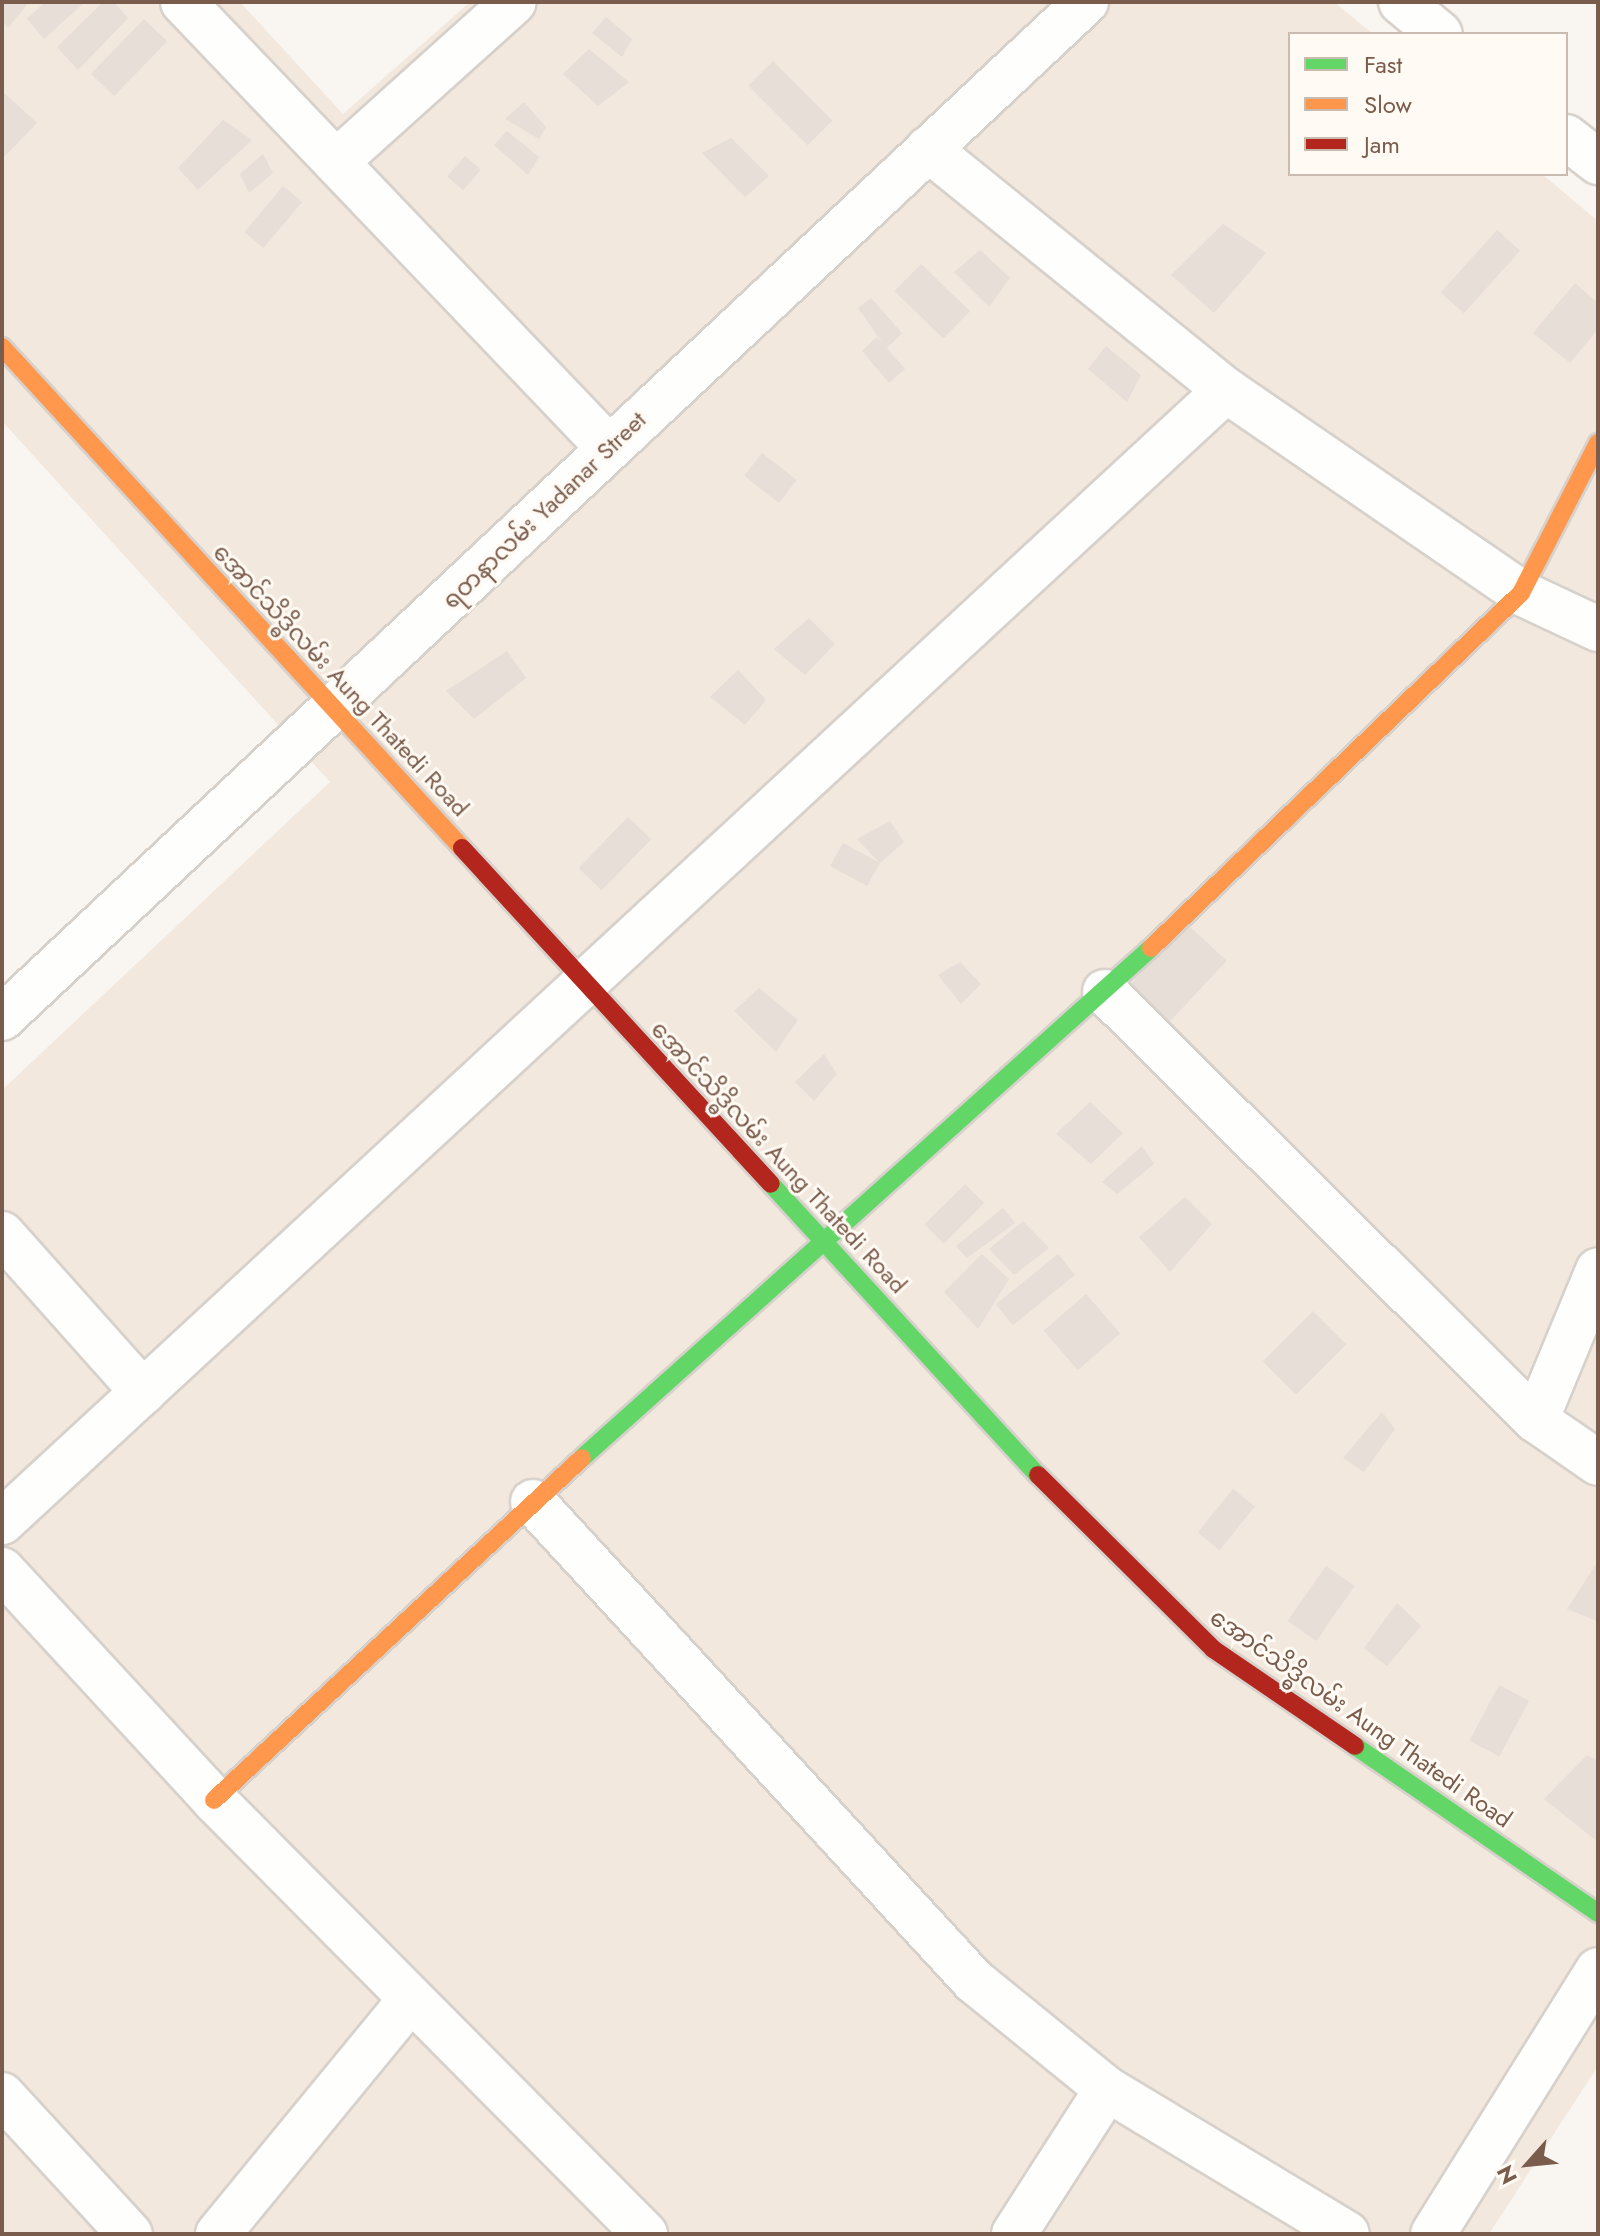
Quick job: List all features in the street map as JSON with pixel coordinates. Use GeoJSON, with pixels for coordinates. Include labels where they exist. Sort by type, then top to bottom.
{"type":"FeatureCollection","features":[{"type":"Feature","properties":{"kind":"street"},"geometry":{"type":"LineString","coordinates":[[183,2],[608,447]]}},
{"type":"Feature","properties":{"kind":"street"},"geometry":{"type":"LineString","coordinates":[[336,162],[514,2]]}},
{"type":"Feature","properties":{"kind":"street","name":"ရတနာလမ်း Yadanar Street"},"geometry":{"type":"LineString","coordinates":[[2,1018],[336,710],[608,447],[1086,2]]}},
{"type":"Feature","properties":{"kind":"street"},"geometry":{"type":"LineString","coordinates":[[1401,2],[1438,32]]}},
{"type":"Feature","properties":{"kind":"street"},"geometry":{"type":"LineString","coordinates":[[1568,139],[1598,162]]}},
{"type":"Feature","properties":{"kind":"street"},"geometry":{"type":"LineString","coordinates":[[928,149],[1226,390],[1521,593],[1598,629]]}},
{"type":"Feature","properties":{"kind":"street","name":"အောင်သိဒ္ဓိလမ်း Aung Thatedi Road"},"geometry":{"type":"LineString","coordinates":[[2,347],[1078,1518],[1213,1649],[1598,1913]]}},
{"type":"Feature","properties":{"kind":"street"},"geometry":{"type":"LineString","coordinates":[[2,1522],[1226,390]]}},
{"type":"Feature","properties":{"kind":"street"},"geometry":{"type":"LineString","coordinates":[[214,1800],[533,1502],[1105,992],[1521,593],[1598,443]]}},
{"type":"Feature","properties":{"kind":"street"},"geometry":{"type":"LineString","coordinates":[[1105,992],[1536,1420],[1598,1463]]}},
{"type":"Feature","properties":{"kind":"street"},"geometry":{"type":"LineString","coordinates":[[2,1234],[143,1392]]}},
{"type":"Feature","properties":{"kind":"street"},"geometry":{"type":"LineString","coordinates":[[1536,1420],[1598,1270]]}},
{"type":"Feature","properties":{"kind":"street"},"geometry":{"type":"LineString","coordinates":[[533,1502],[974,1981],[1107,2089],[1347,2234]]}},
{"type":"Feature","properties":{"kind":"street"},"geometry":{"type":"LineString","coordinates":[[2,1570],[214,1800],[645,2234]]}},
{"type":"Feature","properties":{"kind":"street"},"geometry":{"type":"LineString","coordinates":[[1433,2234],[1598,1970]]}},
{"type":"Feature","properties":{"kind":"street"},"geometry":{"type":"LineString","coordinates":[[218,2234],[411,1999]]}},
{"type":"Feature","properties":{"kind":"street"},"geometry":{"type":"LineString","coordinates":[[1014,2234],[1107,2089]]}},
{"type":"Feature","properties":{"kind":"street"},"geometry":{"type":"LineString","coordinates":[[2,2095],[130,2234]]}},
{"type":"Feature","properties":{"kind":"shaded area"},"geometry":{"type":"Polygon","coordinates":[[[2,2],[240,2],[343,114],[470,2],[1334,2],[1371,32],[1288,32],[1288,176],[1544,176],[1598,221],[1598,2066],[1489,2234],[2,2234],[2,1090],[330,782],[2,421],[2,2]]]}},
{"type":"Feature","properties":{"kind":"building"},"geometry":{"type":"Polygon","coordinates":[[[2,2],[29,2],[8,28],[2,20],[2,2]]]}},
{"type":"Feature","properties":{"kind":"building"},"geometry":{"type":"Polygon","coordinates":[[[45,2],[85,2],[44,39],[27,19],[45,2]]]}},
{"type":"Feature","properties":{"kind":"building"},"geometry":{"type":"Polygon","coordinates":[[[103,2],[114,2],[128,18],[78,70],[57,47],[103,2]]]}},
{"type":"Feature","properties":{"kind":"building"},"geometry":{"type":"Polygon","coordinates":[[[606,17],[632,39],[622,57],[592,33],[606,17]]]}},
{"type":"Feature","properties":{"kind":"building"},"geometry":{"type":"Polygon","coordinates":[[[144,19],[167,41],[114,96],[91,74],[144,19]]]}},
{"type":"Feature","properties":{"kind":"building"},"geometry":{"type":"Polygon","coordinates":[[[589,49],[629,82],[598,106],[563,74],[589,49]]]}},
{"type":"Feature","properties":{"kind":"building"},"geometry":{"type":"Polygon","coordinates":[[[773,61],[832,120],[808,145],[748,86],[773,61]]]}},
{"type":"Feature","properties":{"kind":"building"},"geometry":{"type":"Polygon","coordinates":[[[2,93],[37,123],[2,159],[2,93]]]}},
{"type":"Feature","properties":{"kind":"building"},"geometry":{"type":"Polygon","coordinates":[[[524,102],[546,127],[539,139],[505,119],[524,102]]]}},
{"type":"Feature","properties":{"kind":"building"},"geometry":{"type":"Polygon","coordinates":[[[223,120],[252,140],[198,190],[178,168],[223,120]]]}},
{"type":"Feature","properties":{"kind":"building"},"geometry":{"type":"Polygon","coordinates":[[[507,131],[539,157],[528,175],[494,145],[507,131]]]}},
{"type":"Feature","properties":{"kind":"building"},"geometry":{"type":"Polygon","coordinates":[[[731,138],[769,176],[745,197],[702,153],[731,138]]]}},
{"type":"Feature","properties":{"kind":"building"},"geometry":{"type":"Polygon","coordinates":[[[263,154],[273,173],[249,193],[240,174],[263,154]]]}},
{"type":"Feature","properties":{"kind":"building"},"geometry":{"type":"Polygon","coordinates":[[[465,156],[481,170],[463,190],[447,176],[465,156]]]}},
{"type":"Feature","properties":{"kind":"building"},"geometry":{"type":"Polygon","coordinates":[[[283,186],[302,202],[264,248],[244,232],[283,186]]]}},
{"type":"Feature","properties":{"kind":"building"},"geometry":{"type":"Polygon","coordinates":[[[1223,224],[1266,253],[1214,313],[1171,275],[1223,224]]]}},
{"type":"Feature","properties":{"kind":"building"},"geometry":{"type":"Polygon","coordinates":[[[1497,230],[1520,251],[1464,313],[1441,292],[1497,230]]]}},
{"type":"Feature","properties":{"kind":"building"},"geometry":{"type":"Polygon","coordinates":[[[980,250],[1010,278],[989,307],[954,272],[980,250]]]}},
{"type":"Feature","properties":{"kind":"building"},"geometry":{"type":"Polygon","coordinates":[[[921,264],[970,311],[944,339],[895,291],[921,264]]]}},
{"type":"Feature","properties":{"kind":"building"},"geometry":{"type":"Polygon","coordinates":[[[1575,283],[1598,303],[1598,329],[1570,363],[1533,333],[1575,283]]]}},
{"type":"Feature","properties":{"kind":"building"},"geometry":{"type":"Polygon","coordinates":[[[871,298],[902,333],[887,348],[905,369],[889,383],[862,351],[877,337],[884,345],[858,308],[871,298]]]}},
{"type":"Feature","properties":{"kind":"building"},"geometry":{"type":"Polygon","coordinates":[[[1106,346],[1141,375],[1127,402],[1088,369],[1106,346]]]}},
{"type":"Feature","properties":{"kind":"building"},"geometry":{"type":"Polygon","coordinates":[[[762,453],[797,480],[779,503],[744,476],[762,453]]]}},
{"type":"Feature","properties":{"kind":"building"},"geometry":{"type":"Polygon","coordinates":[[[809,618],[835,644],[805,675],[774,649],[809,618]]]}},
{"type":"Feature","properties":{"kind":"building"},"geometry":{"type":"Polygon","coordinates":[[[507,651],[526,678],[474,719],[446,691],[507,651]]]}},
{"type":"Feature","properties":{"kind":"building"},"geometry":{"type":"Polygon","coordinates":[[[738,670],[766,700],[745,725],[710,697],[738,670]]]}},
{"type":"Feature","properties":{"kind":"building"},"geometry":{"type":"Polygon","coordinates":[[[628,817],[651,839],[602,890],[579,868],[628,817]]]}},
{"type":"Feature","properties":{"kind":"building"},"geometry":{"type":"Polygon","coordinates":[[[890,821],[904,842],[880,863],[857,839],[890,821]]]}},
{"type":"Feature","properties":{"kind":"building"},"geometry":{"type":"Polygon","coordinates":[[[843,843],[880,863],[867,886],[830,866],[843,843]]]}},
{"type":"Feature","properties":{"kind":"building"},"geometry":{"type":"Polygon","coordinates":[[[1187,924],[1226,961],[1170,1022],[1130,985],[1187,924]]]}},
{"type":"Feature","properties":{"kind":"building"},"geometry":{"type":"Polygon","coordinates":[[[960,962],[981,984],[961,1004],[938,975],[960,962]]]}},
{"type":"Feature","properties":{"kind":"building"},"geometry":{"type":"Polygon","coordinates":[[[759,988],[798,1020],[776,1052],[734,1011],[759,988]]]}},
{"type":"Feature","properties":{"kind":"building"},"geometry":{"type":"Polygon","coordinates":[[[824,1054],[837,1074],[814,1101],[795,1082],[824,1054]]]}},
{"type":"Feature","properties":{"kind":"building"},"geometry":{"type":"Polygon","coordinates":[[[1090,1102],[1123,1133],[1091,1164],[1056,1134],[1090,1102]]]}},
{"type":"Feature","properties":{"kind":"building"},"geometry":{"type":"Polygon","coordinates":[[[1142,1146],[1154,1164],[1117,1194],[1102,1182],[1142,1146]]]}},
{"type":"Feature","properties":{"kind":"building"},"geometry":{"type":"Polygon","coordinates":[[[965,1184],[984,1203],[944,1243],[925,1224],[965,1184]]]}},
{"type":"Feature","properties":{"kind":"building"},"geometry":{"type":"Polygon","coordinates":[[[1185,1197],[1212,1224],[1170,1272],[1139,1237],[1185,1197]]]}},
{"type":"Feature","properties":{"kind":"building"},"geometry":{"type":"Polygon","coordinates":[[[1003,1208],[1015,1223],[967,1258],[956,1246],[1003,1208]]]}},
{"type":"Feature","properties":{"kind":"building"},"geometry":{"type":"Polygon","coordinates":[[[1023,1221],[1049,1248],[1014,1275],[989,1249],[1023,1221]]]}},
{"type":"Feature","properties":{"kind":"building"},"geometry":{"type":"Polygon","coordinates":[[[982,1254],[1009,1279],[978,1329],[944,1292],[982,1254]]]}},
{"type":"Feature","properties":{"kind":"building"},"geometry":{"type":"Polygon","coordinates":[[[1058,1254],[1075,1275],[1013,1325],[996,1304],[1058,1254]]]}},
{"type":"Feature","properties":{"kind":"building"},"geometry":{"type":"Polygon","coordinates":[[[1086,1294],[1120,1333],[1078,1370],[1044,1331],[1086,1294]]]}},
{"type":"Feature","properties":{"kind":"building"},"geometry":{"type":"Polygon","coordinates":[[[1313,1311],[1346,1344],[1296,1394],[1263,1361],[1313,1311]]]}},
{"type":"Feature","properties":{"kind":"building"},"geometry":{"type":"Polygon","coordinates":[[[1382,1412],[1395,1429],[1364,1472],[1343,1458],[1382,1412]]]}},
{"type":"Feature","properties":{"kind":"building"},"geometry":{"type":"Polygon","coordinates":[[[1233,1489],[1255,1507],[1220,1550],[1198,1533],[1233,1489]]]}},
{"type":"Feature","properties":{"kind":"building"},"geometry":{"type":"Polygon","coordinates":[[[1598,1561],[1598,1619],[1597,1621],[1567,1609],[1598,1561]]]}},
{"type":"Feature","properties":{"kind":"building"},"geometry":{"type":"Polygon","coordinates":[[[1326,1566],[1355,1586],[1316,1641],[1288,1621],[1326,1566]]]}},
{"type":"Feature","properties":{"kind":"building"},"geometry":{"type":"Polygon","coordinates":[[[1397,1603],[1421,1626],[1387,1666],[1364,1648],[1397,1603]]]}},
{"type":"Feature","properties":{"kind":"building"},"geometry":{"type":"Polygon","coordinates":[[[1499,1685],[1529,1701],[1499,1757],[1469,1741],[1499,1685]]]}},
{"type":"Feature","properties":{"kind":"building"},"geometry":{"type":"Polygon","coordinates":[[[1587,1755],[1598,1761],[1598,1842],[1544,1799],[1587,1755]]]}},
{"type":"Feature","properties":{"kind":"traffic: fast"},"geometry":{"type":"LineString","coordinates":[[582,1458],[1151,948]]}},
{"type":"Feature","properties":{"kind":"traffic: fast"},"geometry":{"type":"LineString","coordinates":[[771,1184],[1038,1475]]}},
{"type":"Feature","properties":{"kind":"traffic: fast"},"geometry":{"type":"LineString","coordinates":[[1355,1746],[1598,1913]]}},
{"type":"Feature","properties":{"kind":"traffic: slow"},"geometry":{"type":"LineString","coordinates":[[2,347],[462,848]]}},
{"type":"Feature","properties":{"kind":"traffic: slow"},"geometry":{"type":"LineString","coordinates":[[1151,948],[1521,593],[1598,443]]}},
{"type":"Feature","properties":{"kind":"traffic: slow"},"geometry":{"type":"LineString","coordinates":[[214,1800],[582,1458]]}},
{"type":"Feature","properties":{"kind":"traffic: jam"},"geometry":{"type":"LineString","coordinates":[[462,848],[771,1184]]}},
{"type":"Feature","properties":{"kind":"traffic: jam"},"geometry":{"type":"LineString","coordinates":[[1038,1475],[1213,1649],[1355,1746]]}}]}
